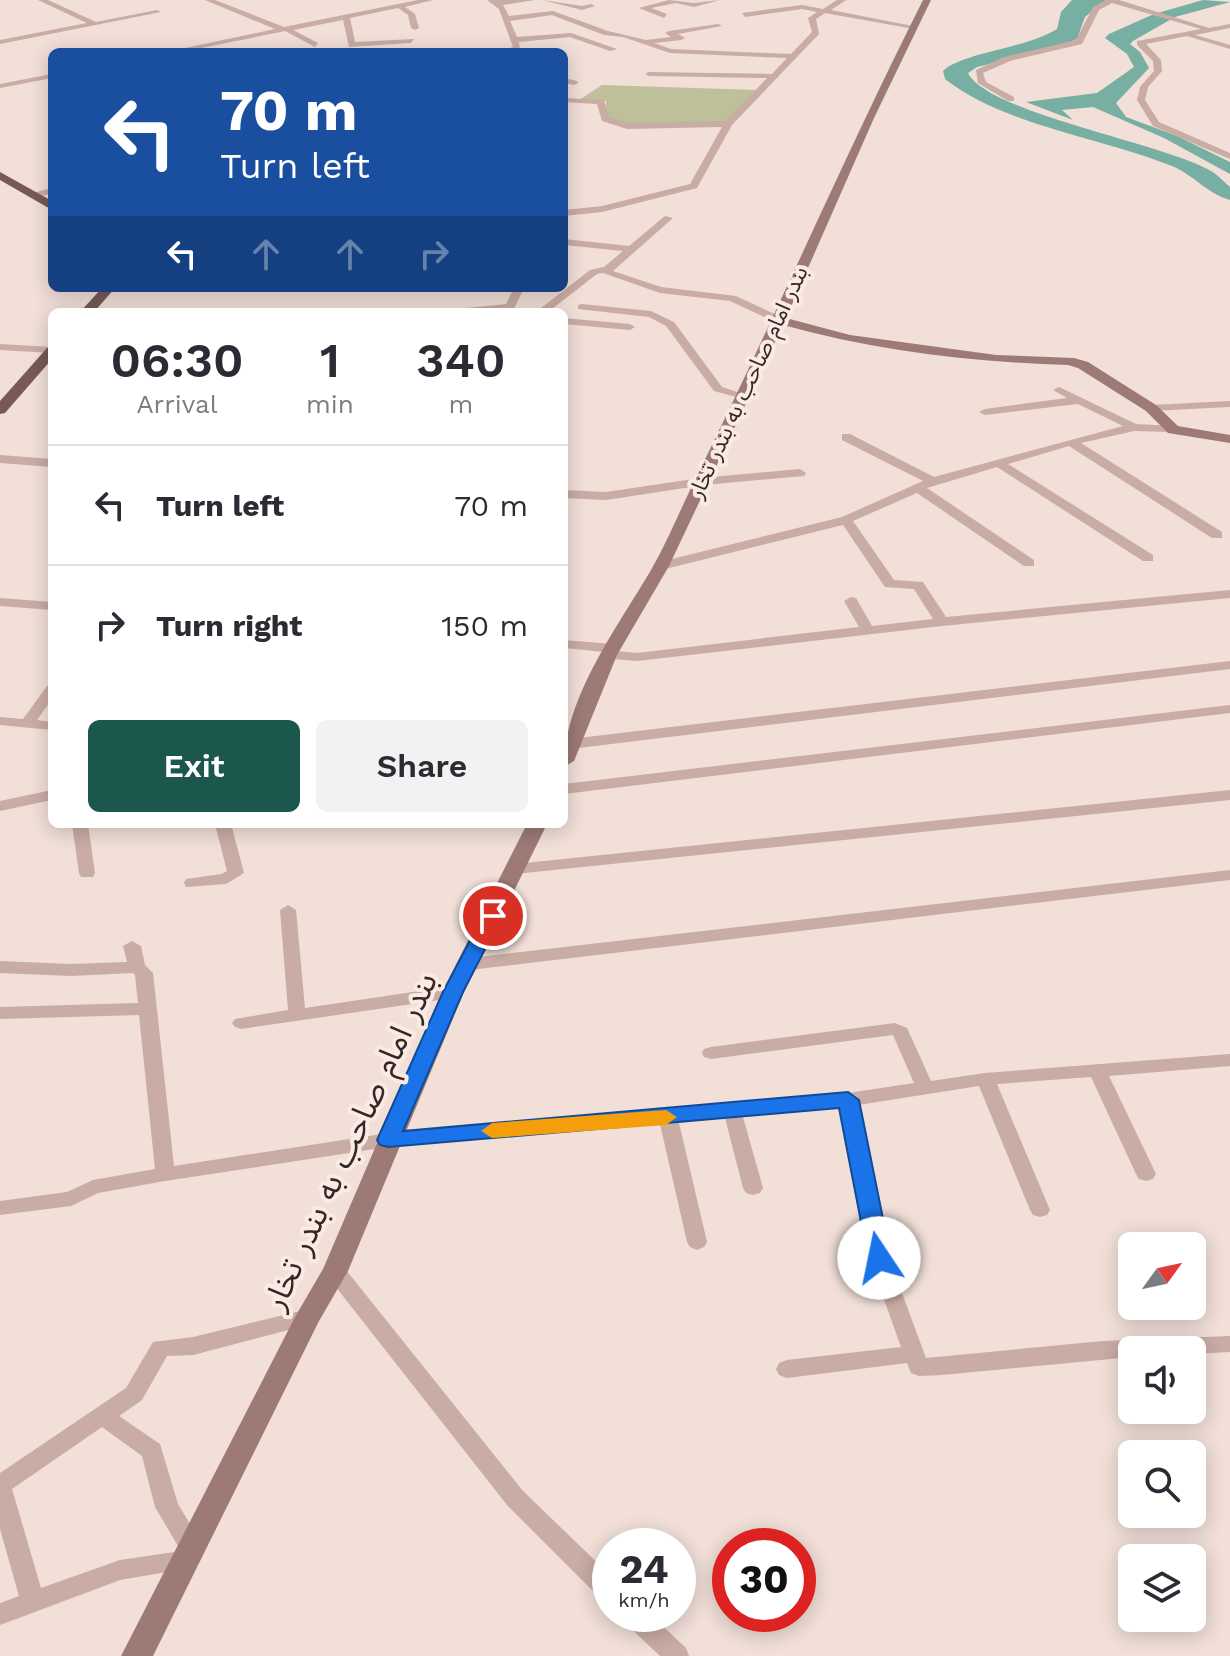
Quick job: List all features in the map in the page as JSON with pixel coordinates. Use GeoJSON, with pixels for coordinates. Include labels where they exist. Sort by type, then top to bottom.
{"type":"FeatureCollection","features":[{"type":"Feature","properties":{"kind":"main road","name":"بندر امام صاحب به بندر تخار"},"geometry":{"type":"LineString","coordinates":[[568,750],[610,651],[661,566],[744,396],[869,118],[927,0]]}},
{"type":"Feature","properties":{"kind":"main road"},"geometry":{"type":"LineString","coordinates":[[0,175],[48,203]]}},
{"type":"Feature","properties":{"kind":"main road"},"geometry":{"type":"LineString","coordinates":[[91,308],[105,292]]}},
{"type":"Feature","properties":{"kind":"main road"},"geometry":{"type":"LineString","coordinates":[[779,320],[849,339],[996,359],[1069,361],[1083,365],[1151,408],[1170,428],[1230,439]]}},
{"type":"Feature","properties":{"kind":"main road"},"geometry":{"type":"LineString","coordinates":[[0,410],[48,359]]}},
{"type":"Feature","properties":{"kind":"main road","name":"بندر امام صاحب به بندر تخار"},"geometry":{"type":"LineString","coordinates":[[137,1656],[308,1317],[335,1271],[453,992],[470,964],[535,828]]}},
{"type":"Feature","properties":{"kind":"street"},"geometry":{"type":"LineString","coordinates":[[42,0],[95,24]]}},
{"type":"Feature","properties":{"kind":"street"},"geometry":{"type":"LineString","coordinates":[[209,0],[284,29],[315,45]]}},
{"type":"Feature","properties":{"kind":"street"},"geometry":{"type":"LineString","coordinates":[[369,0],[411,14],[415,28]]}},
{"type":"Feature","properties":{"kind":"street"},"geometry":{"type":"LineString","coordinates":[[190,48],[429,0]]}},
{"type":"Feature","properties":{"kind":"street"},"geometry":{"type":"LineString","coordinates":[[494,2],[531,0]]}},
{"type":"Feature","properties":{"kind":"street"},"geometry":{"type":"LineString","coordinates":[[546,0],[582,8],[591,6]]}},
{"type":"Feature","properties":{"kind":"street"},"geometry":{"type":"LineString","coordinates":[[664,16],[643,8],[678,0],[694,5],[716,0]]}},
{"type":"Feature","properties":{"kind":"street"},"geometry":{"type":"LineString","coordinates":[[785,0],[811,5]]}},
{"type":"Feature","properties":{"kind":"street"},"geometry":{"type":"LineString","coordinates":[[568,213],[602,209],[694,186],[728,124],[816,32],[812,18],[842,0]]}},
{"type":"Feature","properties":{"kind":"street"},"geometry":{"type":"LineString","coordinates":[[1011,99],[982,83],[979,72],[1007,59],[1079,42],[1096,9],[1111,0],[1209,30]]}},
{"type":"Feature","properties":{"kind":"street"},"geometry":{"type":"LineString","coordinates":[[494,2],[506,19],[517,48]]}},
{"type":"Feature","properties":{"kind":"street"},"geometry":{"type":"LineString","coordinates":[[745,15],[802,7],[914,27]]}},
{"type":"Feature","properties":{"kind":"street"},"geometry":{"type":"LineString","coordinates":[[0,42],[157,12]]}},
{"type":"Feature","properties":{"kind":"street"},"geometry":{"type":"LineString","coordinates":[[506,19],[553,13],[616,36],[644,41],[670,51],[793,56]]}},
{"type":"Feature","properties":{"kind":"street"},"geometry":{"type":"LineString","coordinates":[[346,17],[352,45],[411,41]]}},
{"type":"Feature","properties":{"kind":"street"},"geometry":{"type":"LineString","coordinates":[[644,41],[681,38],[669,33],[718,26]]}},
{"type":"Feature","properties":{"kind":"street"},"geometry":{"type":"LineString","coordinates":[[1230,26],[1140,43],[1157,60],[1158,71],[1144,87],[1141,100],[1156,124],[1230,156]]}},
{"type":"Feature","properties":{"kind":"street"},"geometry":{"type":"LineString","coordinates":[[1180,34],[1230,47]]}},
{"type":"Feature","properties":{"kind":"street"},"geometry":{"type":"LineString","coordinates":[[514,40],[571,35],[613,49]]}},
{"type":"Feature","properties":{"kind":"street"},"geometry":{"type":"LineString","coordinates":[[221,42],[229,48]]}},
{"type":"Feature","properties":{"kind":"street"},"geometry":{"type":"LineString","coordinates":[[718,46],[806,42]]}},
{"type":"Feature","properties":{"kind":"street"},"geometry":{"type":"LineString","coordinates":[[660,56],[670,51]]}},
{"type":"Feature","properties":{"kind":"street"},"geometry":{"type":"LineString","coordinates":[[649,74],[774,76]]}},
{"type":"Feature","properties":{"kind":"street"},"geometry":{"type":"LineString","coordinates":[[0,86],[48,77]]}},
{"type":"Feature","properties":{"kind":"street"},"geometry":{"type":"LineString","coordinates":[[568,81],[574,83]]}},
{"type":"Feature","properties":{"kind":"street"},"geometry":{"type":"LineString","coordinates":[[568,100],[601,102],[605,119],[627,126],[728,124]]}},
{"type":"Feature","properties":{"kind":"street"},"geometry":{"type":"LineString","coordinates":[[34,194],[48,192]]}},
{"type":"Feature","properties":{"kind":"street"},"geometry":{"type":"LineString","coordinates":[[568,292],[594,272],[607,269],[668,218]]}},
{"type":"Feature","properties":{"kind":"street"},"geometry":{"type":"LineString","coordinates":[[568,242],[631,249]]}},
{"type":"Feature","properties":{"kind":"street"},"geometry":{"type":"LineString","coordinates":[[607,269],[608,273],[660,290],[732,298],[779,320]]}},
{"type":"Feature","properties":{"kind":"street"},"geometry":{"type":"LineString","coordinates":[[651,314],[660,290]]}},
{"type":"Feature","properties":{"kind":"street"},"geometry":{"type":"LineString","coordinates":[[500,308],[510,307],[517,292]]}},
{"type":"Feature","properties":{"kind":"street"},"geometry":{"type":"LineString","coordinates":[[546,308],[568,292]]}},
{"type":"Feature","properties":{"kind":"street"},"geometry":{"type":"LineString","coordinates":[[582,307],[651,314],[674,328],[718,389],[744,396]]}},
{"type":"Feature","properties":{"kind":"street"},"geometry":{"type":"LineString","coordinates":[[568,321],[630,327]]}},
{"type":"Feature","properties":{"kind":"street"},"geometry":{"type":"LineString","coordinates":[[0,347],[48,357]]}},
{"type":"Feature","properties":{"kind":"street"},"geometry":{"type":"LineString","coordinates":[[1059,390],[1134,427]]}},
{"type":"Feature","properties":{"kind":"street"},"geometry":{"type":"LineString","coordinates":[[985,412],[1079,400]]}},
{"type":"Feature","properties":{"kind":"street"},"geometry":{"type":"LineString","coordinates":[[1151,408],[1230,404]]}},
{"type":"Feature","properties":{"kind":"street"},"geometry":{"type":"LineString","coordinates":[[661,566],[846,520],[933,481],[1071,442],[1134,427],[1170,428]]}},
{"type":"Feature","properties":{"kind":"street"},"geometry":{"type":"LineString","coordinates":[[846,437],[933,481]]}},
{"type":"Feature","properties":{"kind":"street"},"geometry":{"type":"LineString","coordinates":[[1071,442],[1217,535]]}},
{"type":"Feature","properties":{"kind":"street"},"geometry":{"type":"LineString","coordinates":[[0,459],[48,463]]}},
{"type":"Feature","properties":{"kind":"street"},"geometry":{"type":"LineString","coordinates":[[999,463],[1148,558]]}},
{"type":"Feature","properties":{"kind":"street"},"geometry":{"type":"LineString","coordinates":[[568,494],[606,496],[800,473]]}},
{"type":"Feature","properties":{"kind":"street"},"geometry":{"type":"LineString","coordinates":[[917,487],[1029,563]]}},
{"type":"Feature","properties":{"kind":"street"},"geometry":{"type":"LineString","coordinates":[[846,520],[890,584],[918,585],[942,622]]}},
{"type":"Feature","properties":{"kind":"street"},"geometry":{"type":"LineString","coordinates":[[568,645],[637,657],[942,622],[1230,594]]}},
{"type":"Feature","properties":{"kind":"street"},"geometry":{"type":"LineString","coordinates":[[851,601],[869,632]]}},
{"type":"Feature","properties":{"kind":"street"},"geometry":{"type":"LineString","coordinates":[[0,602],[48,606]]}},
{"type":"Feature","properties":{"kind":"street"},"geometry":{"type":"LineString","coordinates":[[570,744],[1230,665]]}},
{"type":"Feature","properties":{"kind":"street"},"geometry":{"type":"LineString","coordinates":[[27,724],[48,695]]}},
{"type":"Feature","properties":{"kind":"street"},"geometry":{"type":"LineString","coordinates":[[568,789],[1230,709]]}},
{"type":"Feature","properties":{"kind":"street"},"geometry":{"type":"LineString","coordinates":[[0,721],[48,726]]}},
{"type":"Feature","properties":{"kind":"street"},"geometry":{"type":"LineString","coordinates":[[515,869],[1230,795]]}},
{"type":"Feature","properties":{"kind":"street"},"geometry":{"type":"LineString","coordinates":[[0,806],[48,796]]}},
{"type":"Feature","properties":{"kind":"street"},"geometry":{"type":"LineString","coordinates":[[81,828],[87,873]]}},
{"type":"Feature","properties":{"kind":"street"},"geometry":{"type":"LineString","coordinates":[[192,883],[226,879],[236,873],[224,828]]}},
{"type":"Feature","properties":{"kind":"street"},"geometry":{"type":"LineString","coordinates":[[470,964],[1230,875]]}},
{"type":"Feature","properties":{"kind":"street"},"geometry":{"type":"LineString","coordinates":[[288,910],[297,1015]]}},
{"type":"Feature","properties":{"kind":"street"},"geometry":{"type":"LineString","coordinates":[[132,946],[137,967],[144,973],[165,1174]]}},
{"type":"Feature","properties":{"kind":"street"},"geometry":{"type":"LineString","coordinates":[[0,967],[71,970],[137,967]]}},
{"type":"Feature","properties":{"kind":"street"},"geometry":{"type":"LineString","coordinates":[[241,1023],[453,992]]}},
{"type":"Feature","properties":{"kind":"street"},"geometry":{"type":"LineString","coordinates":[[0,1013],[146,1009]]}},
{"type":"Feature","properties":{"kind":"street"},"geometry":{"type":"LineString","coordinates":[[711,1053],[895,1029],[901,1032],[924,1086]]}},
{"type":"Feature","properties":{"kind":"street"},"geometry":{"type":"LineString","coordinates":[[0,1208],[71,1199],[93,1187],[165,1174],[388,1140],[848,1100],[985,1079],[1230,1060]]}},
{"type":"Feature","properties":{"kind":"street"},"geometry":{"type":"LineString","coordinates":[[1098,1072],[1146,1174]]}},
{"type":"Feature","properties":{"kind":"street"},"geometry":{"type":"LineString","coordinates":[[985,1079],[1040,1210]]}},
{"type":"Feature","properties":{"kind":"street"},"geometry":{"type":"LineString","coordinates":[[848,1100],[879,1258],[919,1367],[1103,1350],[1230,1344]]}},
{"type":"Feature","properties":{"kind":"street"},"geometry":{"type":"LineString","coordinates":[[732,1110],[753,1188]]}},
{"type":"Feature","properties":{"kind":"street"},"geometry":{"type":"LineString","coordinates":[[668,1117],[697,1242]]}},
{"type":"Feature","properties":{"kind":"street"},"geometry":{"type":"LineString","coordinates":[[335,1271],[515,1498],[592,1573]]}},
{"type":"Feature","properties":{"kind":"street"},"geometry":{"type":"LineString","coordinates":[[33,1602],[0,1487],[134,1394],[161,1348],[193,1346],[308,1317]]}},
{"type":"Feature","properties":{"kind":"street"},"geometry":{"type":"LineString","coordinates":[[787,1369],[914,1354]]}},
{"type":"Feature","properties":{"kind":"street"},"geometry":{"type":"LineString","coordinates":[[0,1614],[120,1570],[190,1555],[167,1507],[152,1451],[103,1416]]}},
{"type":"Feature","properties":{"kind":"street"},"geometry":{"type":"LineString","coordinates":[[652,1632],[677,1656]]}},
{"type":"Feature","properties":{"kind":"green space"},"geometry":{"type":"Polygon","coordinates":[[[602,85],[757,90],[726,124],[629,125],[607,119],[606,101],[579,100],[602,85]]]}},
{"type":"Feature","properties":{"kind":"water"},"geometry":{"type":"Polygon","coordinates":[[[1072,0],[1106,0],[1085,17],[1077,39],[1053,49],[977,67],[968,73],[982,88],[1008,101],[1188,160],[1211,171],[1230,187],[1230,200],[1172,166],[995,108],[945,79],[943,71],[965,59],[1044,36],[1057,29],[1061,12],[1072,0]]]}},
{"type":"Feature","properties":{"kind":"water"},"geometry":{"type":"Polygon","coordinates":[[[1203,0],[1230,2],[1175,17],[1130,44],[1140,52],[1149,68],[1116,103],[1126,117],[1177,136],[1230,162],[1230,174],[1164,138],[1093,107],[1062,110],[1073,120],[1026,102],[1097,93],[1134,67],[1127,54],[1105,38],[1109,34],[1154,14],[1203,0]]]}},
{"type":"Feature","properties":{"kind":"slow traffic"},"geometry":{"type":"LineString","coordinates":[[492,1131],[666,1117]]}},
{"type":"Feature","properties":{"kind":"route"},"geometry":{"type":"LineString","coordinates":[[493,916],[453,992],[388,1140],[848,1100],[879,1258]]}}]}
